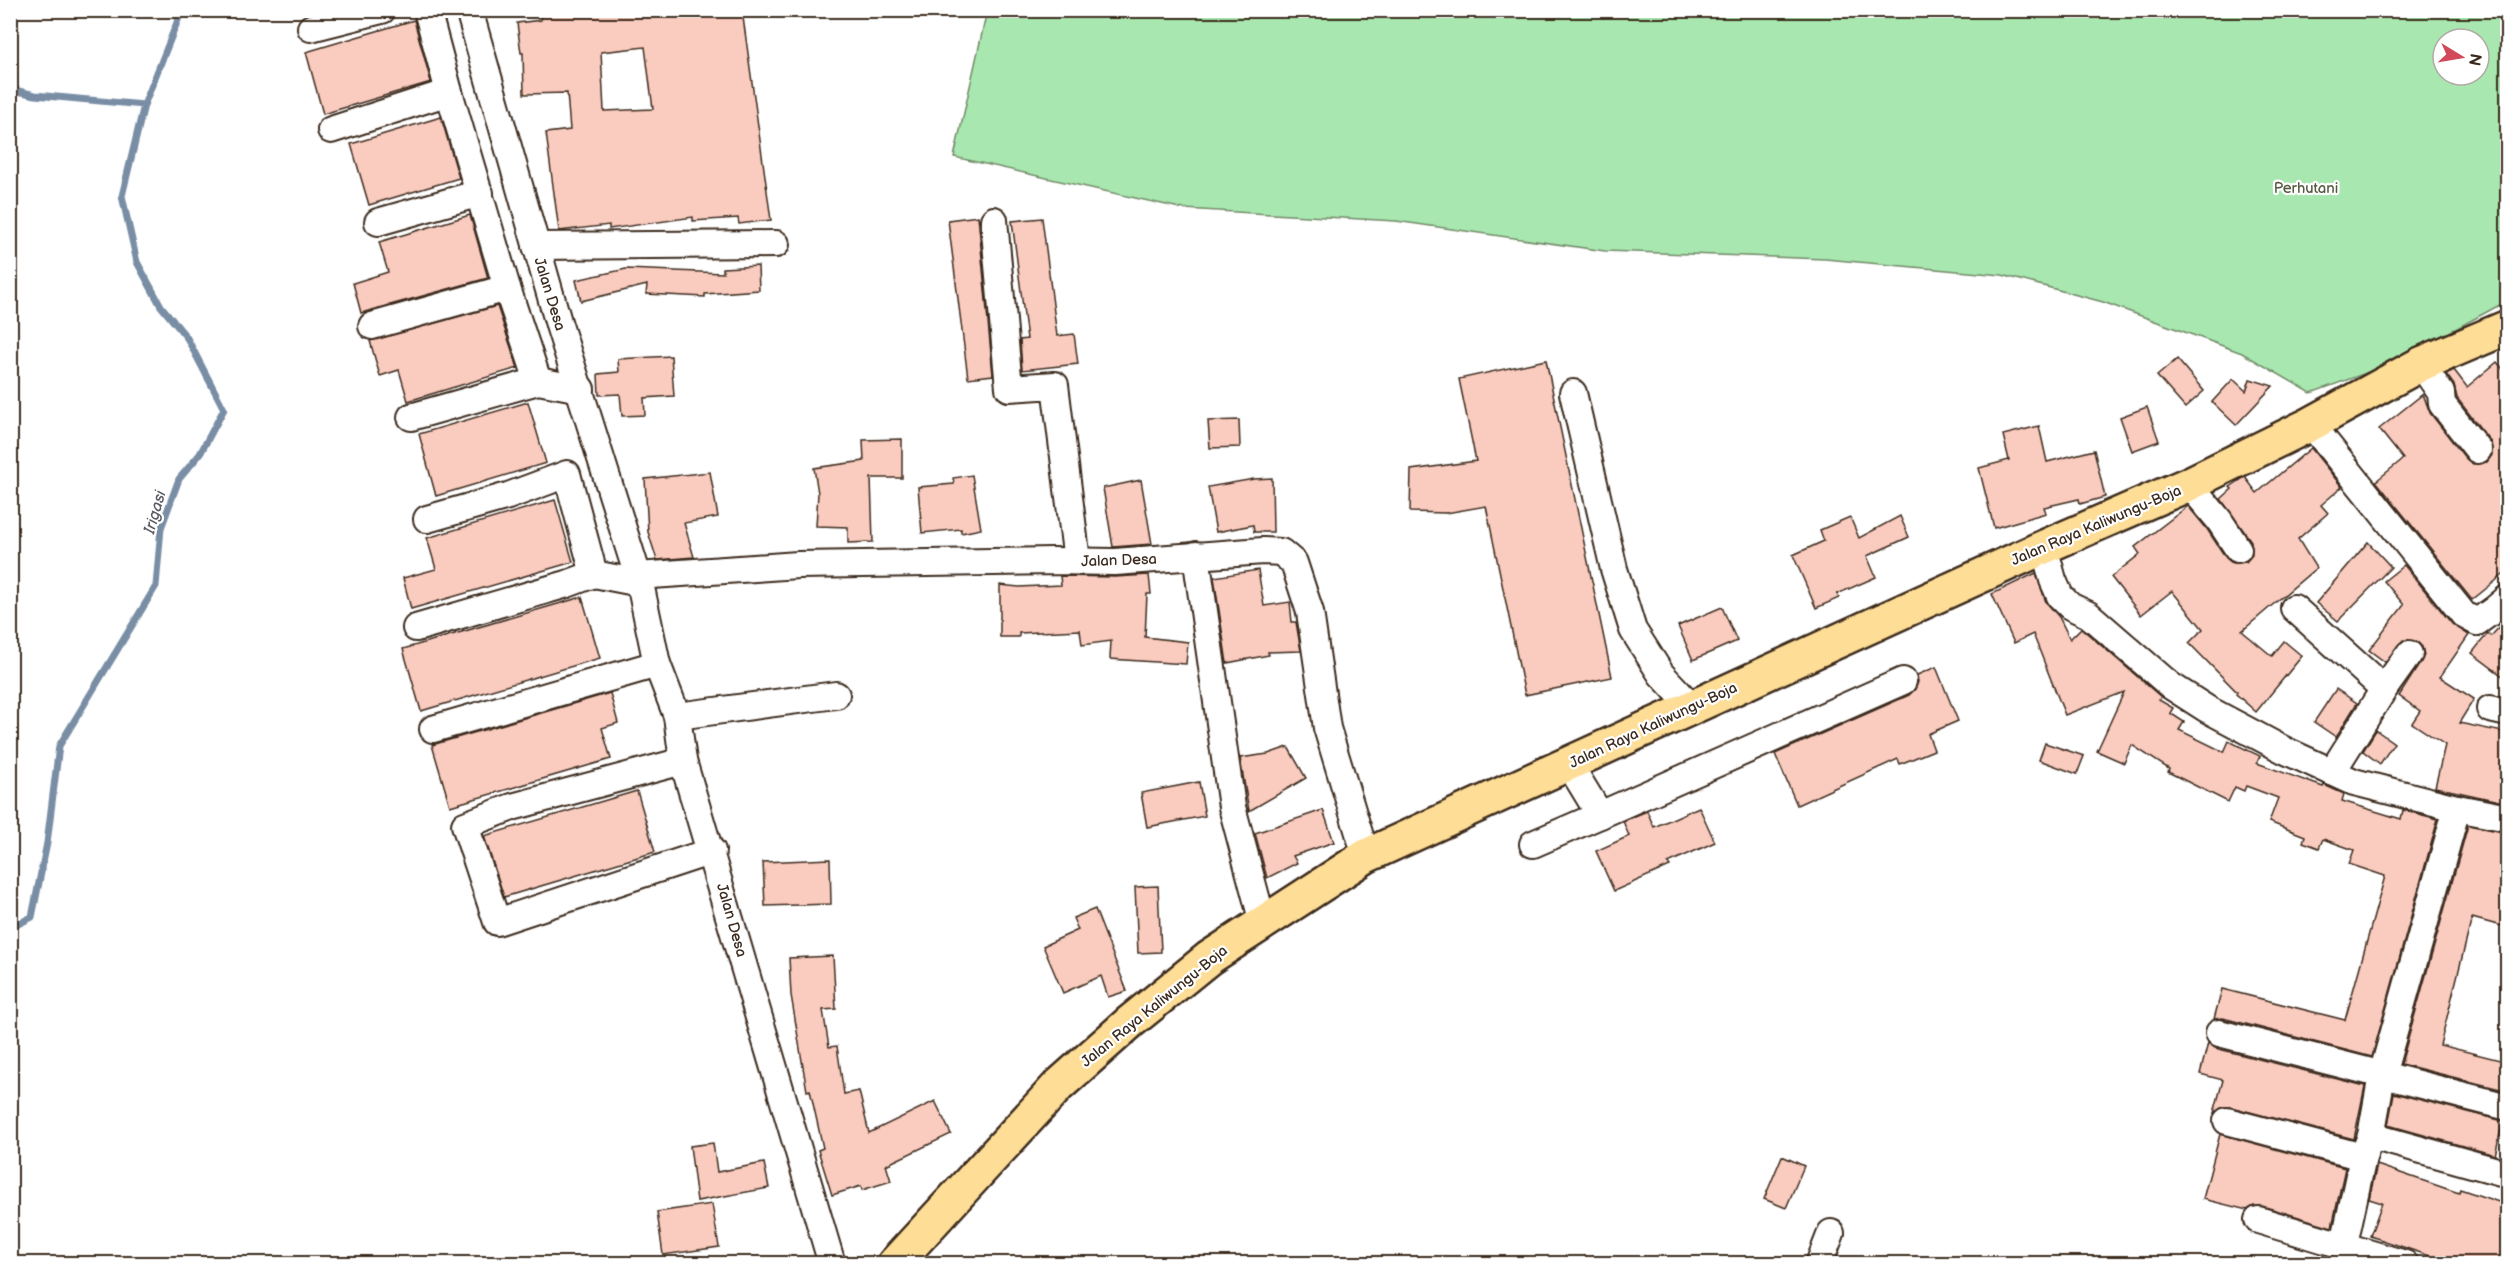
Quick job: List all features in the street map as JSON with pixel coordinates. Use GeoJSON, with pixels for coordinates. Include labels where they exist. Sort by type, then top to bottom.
{"type":"FeatureCollection","features":[{"type":"Feature","properties":{"kind":"main road","name":"Jalan Raya Kaliwungu-Boja"},"geometry":{"type":"LineString","coordinates":[[894,1263],[1058,1086],[1130,1022],[1209,958],[1366,856],[2044,547],[2189,484],[2311,424],[2421,364],[2508,327]]}},
{"type":"Feature","properties":{"kind":"street"},"geometry":{"type":"LineString","coordinates":[[311,28],[382,10]]}},
{"type":"Feature","properties":{"kind":"street"},"geometry":{"type":"LineString","coordinates":[[427,10],[448,92],[507,288],[538,381]]}},
{"type":"Feature","properties":{"kind":"street","name":"Jalan Desa"},"geometry":{"type":"LineString","coordinates":[[469,10],[536,246],[638,579],[657,664],[677,716],[683,761],[712,852],[832,1263]]}},
{"type":"Feature","properties":{"kind":"street"},"geometry":{"type":"LineString","coordinates":[[331,130],[448,92]]}},
{"type":"Feature","properties":{"kind":"street"},"geometry":{"type":"LineString","coordinates":[[378,222],[480,193]]}},
{"type":"Feature","properties":{"kind":"street"},"geometry":{"type":"LineString","coordinates":[[994,220],[1009,388],[1055,384],[1077,561]]}},
{"type":"Feature","properties":{"kind":"street"},"geometry":{"type":"LineString","coordinates":[[536,246],[776,244]]}},
{"type":"Feature","properties":{"kind":"street"},"geometry":{"type":"LineString","coordinates":[[372,326],[507,288]]}},
{"type":"Feature","properties":{"kind":"street"},"geometry":{"type":"LineString","coordinates":[[2421,364],[2441,393],[2442,404],[2478,450]]}},
{"type":"Feature","properties":{"kind":"street"},"geometry":{"type":"LineString","coordinates":[[411,417],[538,381],[581,389]]}},
{"type":"Feature","properties":{"kind":"street"},"geometry":{"type":"LineString","coordinates":[[1573,393],[1614,568],[1633,630],[1661,674],[1692,707]]}},
{"type":"Feature","properties":{"kind":"street"},"geometry":{"type":"LineString","coordinates":[[2311,424],[2464,615],[2477,622],[2508,598]]}},
{"type":"Feature","properties":{"kind":"street"},"geometry":{"type":"LineString","coordinates":[[427,519],[508,496],[567,474],[594,574]]}},
{"type":"Feature","properties":{"kind":"street"},"geometry":{"type":"LineString","coordinates":[[2189,484],[2238,549]]}},
{"type":"Feature","properties":{"kind":"street"},"geometry":{"type":"LineString","coordinates":[[2044,547],[2060,596],[2070,606],[2089,615],[2171,686],[2207,709],[2354,782],[2457,808],[2508,818]]}},
{"type":"Feature","properties":{"kind":"street","name":"Jalan Desa"},"geometry":{"type":"LineString","coordinates":[[638,579],[798,565],[1114,562],[1263,550],[1281,552],[1294,563],[1310,612],[1327,728],[1366,856]]}},
{"type":"Feature","properties":{"kind":"street"},"geometry":{"type":"LineString","coordinates":[[1196,555],[1232,807],[1263,923]]}},
{"type":"Feature","properties":{"kind":"street"},"geometry":{"type":"LineString","coordinates":[[416,628],[594,574],[638,579]]}},
{"type":"Feature","properties":{"kind":"street"},"geometry":{"type":"LineString","coordinates":[[2294,608],[2384,689]]}},
{"type":"Feature","properties":{"kind":"street"},"geometry":{"type":"LineString","coordinates":[[2332,772],[2384,689],[2409,654]]}},
{"type":"Feature","properties":{"kind":"street"},"geometry":{"type":"LineString","coordinates":[[433,729],[657,664]]}},
{"type":"Feature","properties":{"kind":"street"},"geometry":{"type":"LineString","coordinates":[[1533,844],[1903,681]]}},
{"type":"Feature","properties":{"kind":"street"},"geometry":{"type":"LineString","coordinates":[[677,716],[836,695]]}},
{"type":"Feature","properties":{"kind":"street"},"geometry":{"type":"LineString","coordinates":[[683,761],[512,807],[465,825],[497,922],[712,852]]}},
{"type":"Feature","properties":{"kind":"street"},"geometry":{"type":"LineString","coordinates":[[1569,764],[1600,815]]}},
{"type":"Feature","properties":{"kind":"street"},"geometry":{"type":"LineString","coordinates":[[2344,1244],[2382,1075],[2457,808]]}},
{"type":"Feature","properties":{"kind":"street"},"geometry":{"type":"LineString","coordinates":[[2219,1032],[2508,1107]]}},
{"type":"Feature","properties":{"kind":"street"},"geometry":{"type":"LineString","coordinates":[[2227,1121],[2508,1174]]}},
{"type":"Feature","properties":{"kind":"street"},"geometry":{"type":"LineString","coordinates":[[2258,1220],[2405,1263]]}},
{"type":"Feature","properties":{"kind":"street"},"geometry":{"type":"LineString","coordinates":[[1819,1263],[1831,1233]]}},
{"type":"Feature","properties":{"kind":"green space","name":"Perhutani"},"geometry":{"type":"Polygon","coordinates":[[[987,11],[2507,11],[2507,301],[2391,364],[2311,393],[2242,353],[2103,302],[2002,275],[1825,259],[1605,251],[1396,221],[1184,209],[954,157],[987,11]]]}},
{"type":"Feature","properties":{"kind":"building"},"geometry":{"type":"Polygon","coordinates":[[[540,10],[742,10],[771,220],[739,224],[738,218],[693,221],[693,217],[609,229],[609,225],[559,231],[546,133],[570,130],[567,93],[524,94],[523,53],[521,53],[517,23],[541,20],[540,10]],[[645,47],[601,52],[604,111],[653,109],[645,47]]]}},
{"type":"Feature","properties":{"kind":"building"},"geometry":{"type":"Polygon","coordinates":[[[414,20],[431,82],[323,114],[306,52],[414,20]]]}},
{"type":"Feature","properties":{"kind":"building"},"geometry":{"type":"Polygon","coordinates":[[[441,117],[459,178],[369,205],[351,144],[441,117]]]}},
{"type":"Feature","properties":{"kind":"building"},"geometry":{"type":"Polygon","coordinates":[[[470,215],[488,278],[361,313],[353,283],[388,272],[379,242],[470,215]]]}},
{"type":"Feature","properties":{"kind":"building"},"geometry":{"type":"Polygon","coordinates":[[[978,216],[993,375],[968,378],[948,220],[978,216]]]}},
{"type":"Feature","properties":{"kind":"building"},"geometry":{"type":"Polygon","coordinates":[[[1042,218],[1057,336],[1074,334],[1078,364],[1022,370],[1020,340],[1027,339],[1012,221],[1042,218]]]}},
{"type":"Feature","properties":{"kind":"building"},"geometry":{"type":"Polygon","coordinates":[[[758,266],[759,290],[705,294],[705,297],[646,294],[647,285],[581,301],[576,280],[626,269],[723,273],[723,268],[758,266]]]}},
{"type":"Feature","properties":{"kind":"building"},"geometry":{"type":"Polygon","coordinates":[[[497,306],[518,368],[408,401],[399,370],[380,376],[370,341],[497,306]]]}},
{"type":"Feature","properties":{"kind":"building"},"geometry":{"type":"Polygon","coordinates":[[[671,356],[674,396],[644,398],[645,415],[622,416],[620,394],[599,395],[598,374],[619,372],[618,359],[671,356]]]}},
{"type":"Feature","properties":{"kind":"building"},"geometry":{"type":"Polygon","coordinates":[[[2177,359],[2204,391],[2185,408],[2157,376],[2177,359]]]}},
{"type":"Feature","properties":{"kind":"building"},"geometry":{"type":"Polygon","coordinates":[[[1546,360],[1612,677],[1525,695],[1486,506],[1446,513],[1410,512],[1411,470],[1476,461],[1459,379],[1546,360]]]}},
{"type":"Feature","properties":{"kind":"building"},"geometry":{"type":"Polygon","coordinates":[[[2497,362],[2508,375],[2508,571],[2472,600],[2376,481],[2403,459],[2379,429],[2423,394],[2430,413],[2466,459],[2473,464],[2487,462],[2492,455],[2490,441],[2457,398],[2454,385],[2446,374],[2454,370],[2467,387],[2497,362]]]}},
{"type":"Feature","properties":{"kind":"building"},"geometry":{"type":"Polygon","coordinates":[[[2233,379],[2246,391],[2250,379],[2273,386],[2236,425],[2212,402],[2233,379]]]}},
{"type":"Feature","properties":{"kind":"building"},"geometry":{"type":"Polygon","coordinates":[[[528,402],[546,463],[436,496],[419,434],[528,402]]]}},
{"type":"Feature","properties":{"kind":"building"},"geometry":{"type":"Polygon","coordinates":[[[2147,407],[2159,441],[2132,451],[2120,417],[2147,407]]]}},
{"type":"Feature","properties":{"kind":"building"},"geometry":{"type":"Polygon","coordinates":[[[1239,420],[1240,447],[1210,448],[1208,421],[1239,420]]]}},
{"type":"Feature","properties":{"kind":"building"},"geometry":{"type":"Polygon","coordinates":[[[2039,426],[2047,462],[2094,450],[2105,497],[2080,504],[2079,499],[2044,507],[2046,513],[1994,528],[1979,468],[2009,460],[2003,435],[2039,426]]]}},
{"type":"Feature","properties":{"kind":"building"},"geometry":{"type":"Polygon","coordinates":[[[902,439],[902,478],[871,478],[873,542],[848,543],[848,527],[816,526],[818,493],[814,468],[864,461],[863,440],[902,439]]]}},
{"type":"Feature","properties":{"kind":"building"},"geometry":{"type":"Polygon","coordinates":[[[2311,448],[2342,487],[2321,505],[2328,513],[2298,539],[2316,568],[2242,631],[2272,656],[2284,641],[2302,656],[2256,712],[2236,694],[2237,692],[2189,643],[2203,629],[2172,591],[2141,615],[2111,577],[2140,554],[2135,547],[2188,506],[2226,558],[2232,563],[2246,562],[2252,555],[2251,541],[2221,499],[2232,489],[2230,487],[2245,477],[2257,493],[2311,448]]]}},
{"type":"Feature","properties":{"kind":"building"},"geometry":{"type":"Polygon","coordinates":[[[710,472],[718,517],[684,523],[694,557],[657,560],[648,532],[645,479],[710,472]]]}},
{"type":"Feature","properties":{"kind":"building"},"geometry":{"type":"Polygon","coordinates":[[[972,475],[981,529],[961,533],[961,529],[922,533],[918,487],[954,484],[953,478],[972,475]]]}},
{"type":"Feature","properties":{"kind":"building"},"geometry":{"type":"Polygon","coordinates":[[[1272,478],[1273,532],[1254,532],[1253,525],[1216,532],[1208,487],[1272,478]]]}},
{"type":"Feature","properties":{"kind":"building"},"geometry":{"type":"Polygon","coordinates":[[[1141,480],[1152,544],[1113,547],[1103,488],[1141,480]]]}},
{"type":"Feature","properties":{"kind":"building"},"geometry":{"type":"Polygon","coordinates":[[[555,500],[573,562],[411,609],[403,578],[436,569],[427,538],[555,500]]]}},
{"type":"Feature","properties":{"kind":"building"},"geometry":{"type":"Polygon","coordinates":[[[1900,516],[1909,537],[1867,556],[1876,577],[1837,594],[1839,598],[1816,608],[1793,555],[1824,541],[1820,530],[1850,517],[1859,538],[1900,516]]]}},
{"type":"Feature","properties":{"kind":"building"},"geometry":{"type":"Polygon","coordinates":[[[2368,542],[2391,567],[2338,621],[2316,603],[2368,542]]]}},
{"type":"Feature","properties":{"kind":"building"},"geometry":{"type":"Polygon","coordinates":[[[2404,565],[2452,624],[2469,635],[2440,677],[2474,699],[2459,723],[2508,733],[2508,803],[2435,787],[2445,745],[2412,723],[2420,711],[2399,696],[2421,662],[2424,655],[2422,647],[2417,642],[2403,640],[2385,662],[2369,650],[2404,605],[2384,581],[2404,565]]]}},
{"type":"Feature","properties":{"kind":"building"},"geometry":{"type":"Polygon","coordinates":[[[1258,570],[1264,606],[1290,602],[1292,622],[1296,622],[1301,651],[1268,652],[1269,655],[1227,663],[1214,577],[1258,570]]]}},
{"type":"Feature","properties":{"kind":"building"},"geometry":{"type":"Polygon","coordinates":[[[2036,573],[2046,602],[2059,617],[2070,639],[2081,628],[2161,697],[2159,700],[2173,708],[2170,713],[2184,722],[2179,730],[2224,752],[2229,741],[2260,756],[2257,763],[2344,794],[2342,801],[2401,819],[2403,810],[2438,819],[2372,1057],[2223,1018],[2214,1019],[2222,989],[2345,1020],[2385,876],[2349,864],[2354,850],[2323,839],[2319,848],[2303,842],[2305,836],[2269,822],[2278,798],[2246,786],[2244,791],[2235,787],[2228,802],[2168,772],[2169,769],[2132,745],[2124,763],[2097,751],[2124,692],[2065,715],[2033,634],[2014,643],[1992,594],[2036,573]]]}},
{"type":"Feature","properties":{"kind":"building"},"geometry":{"type":"Polygon","coordinates":[[[1149,575],[1151,594],[1147,594],[1145,637],[1188,642],[1186,664],[1110,659],[1111,641],[1082,645],[1080,630],[1019,633],[1019,637],[1000,637],[1000,585],[1019,587],[1061,585],[1060,576],[1149,575]]]}},
{"type":"Feature","properties":{"kind":"building"},"geometry":{"type":"Polygon","coordinates":[[[582,597],[600,658],[421,711],[403,649],[582,597]]]}},
{"type":"Feature","properties":{"kind":"building"},"geometry":{"type":"Polygon","coordinates":[[[1722,607],[1737,641],[1693,660],[1678,626],[1722,607]]]}},
{"type":"Feature","properties":{"kind":"building"},"geometry":{"type":"Polygon","coordinates":[[[2508,618],[2508,680],[2472,653],[2488,633],[2491,636],[2508,618]]]}},
{"type":"Feature","properties":{"kind":"building"},"geometry":{"type":"Polygon","coordinates":[[[1936,667],[1958,721],[1928,734],[1934,750],[1900,764],[1898,759],[1797,805],[1775,754],[1909,695],[1918,682],[1917,675],[1936,667]]]}},
{"type":"Feature","properties":{"kind":"building"},"geometry":{"type":"Polygon","coordinates":[[[2336,689],[2357,703],[2336,737],[2314,722],[2336,689]]]}},
{"type":"Feature","properties":{"kind":"building"},"geometry":{"type":"Polygon","coordinates":[[[610,693],[618,723],[602,728],[611,759],[450,806],[432,745],[610,693]]]}},
{"type":"Feature","properties":{"kind":"building"},"geometry":{"type":"Polygon","coordinates":[[[2376,730],[2394,743],[2380,764],[2363,751],[2376,730]]]}},
{"type":"Feature","properties":{"kind":"building"},"geometry":{"type":"Polygon","coordinates":[[[2045,743],[2084,756],[2077,774],[2039,760],[2045,743]]]}},
{"type":"Feature","properties":{"kind":"building"},"geometry":{"type":"Polygon","coordinates":[[[1288,747],[1306,778],[1249,811],[1240,758],[1268,754],[1288,747]]]}},
{"type":"Feature","properties":{"kind":"building"},"geometry":{"type":"Polygon","coordinates":[[[1199,782],[1205,816],[1147,827],[1141,793],[1199,782]]]}},
{"type":"Feature","properties":{"kind":"building"},"geometry":{"type":"Polygon","coordinates":[[[637,791],[655,852],[504,897],[484,836],[637,791]]]}},
{"type":"Feature","properties":{"kind":"building"},"geometry":{"type":"Polygon","coordinates":[[[1699,807],[1715,842],[1668,863],[1670,866],[1614,891],[1596,851],[1629,836],[1623,821],[1647,811],[1654,827],[1699,807]]]}},
{"type":"Feature","properties":{"kind":"building"},"geometry":{"type":"Polygon","coordinates":[[[1323,810],[1334,842],[1293,856],[1297,863],[1267,878],[1255,833],[1323,810]]]}},
{"type":"Feature","properties":{"kind":"building"},"geometry":{"type":"Polygon","coordinates":[[[2468,825],[2508,833],[2508,914],[2505,927],[2472,918],[2440,1045],[2508,1062],[2508,1091],[2401,1064],[2468,825]]]}},
{"type":"Feature","properties":{"kind":"building"},"geometry":{"type":"Polygon","coordinates":[[[830,859],[831,904],[765,906],[763,862],[830,859]]]}},
{"type":"Feature","properties":{"kind":"building"},"geometry":{"type":"Polygon","coordinates":[[[1158,886],[1161,952],[1138,953],[1135,887],[1158,886]]]}},
{"type":"Feature","properties":{"kind":"building"},"geometry":{"type":"Polygon","coordinates":[[[1095,909],[1127,991],[1108,997],[1101,976],[1063,993],[1043,946],[1078,930],[1073,918],[1095,909]]]}},
{"type":"Feature","properties":{"kind":"building"},"geometry":{"type":"Polygon","coordinates":[[[833,956],[836,1009],[823,1010],[829,1047],[837,1046],[844,1094],[859,1091],[869,1133],[935,1101],[951,1134],[886,1165],[891,1181],[862,1190],[861,1186],[832,1195],[818,1150],[823,1148],[810,1090],[807,1091],[791,995],[789,958],[833,956]]]}},
{"type":"Feature","properties":{"kind":"building"},"geometry":{"type":"Polygon","coordinates":[[[2208,1043],[2215,1048],[2365,1086],[2354,1139],[2231,1107],[2223,1107],[2214,1113],[2223,1080],[2200,1074],[2208,1043]]]}},
{"type":"Feature","properties":{"kind":"building"},"geometry":{"type":"Polygon","coordinates":[[[2394,1093],[2503,1121],[2495,1155],[2388,1125],[2394,1093]]]}},
{"type":"Feature","properties":{"kind":"building"},"geometry":{"type":"Polygon","coordinates":[[[2220,1134],[2345,1168],[2332,1227],[2262,1206],[2254,1206],[2247,1210],[2203,1199],[2220,1134]]]}},
{"type":"Feature","properties":{"kind":"building"},"geometry":{"type":"Polygon","coordinates":[[[713,1143],[717,1172],[764,1163],[769,1188],[697,1201],[690,1146],[713,1143]]]}},
{"type":"Feature","properties":{"kind":"building"},"geometry":{"type":"Polygon","coordinates":[[[1782,1156],[1804,1166],[1786,1208],[1764,1199],[1782,1156]]]}},
{"type":"Feature","properties":{"kind":"building"},"geometry":{"type":"Polygon","coordinates":[[[2377,1165],[2459,1193],[2460,1189],[2508,1205],[2508,1263],[2451,1263],[2370,1236],[2382,1203],[2369,1199],[2377,1165]]]}},
{"type":"Feature","properties":{"kind":"building"},"geometry":{"type":"Polygon","coordinates":[[[712,1204],[719,1247],[663,1255],[657,1212],[712,1204]]]}},
{"type":"Feature","properties":{"kind":"waterway","name":"Irigasi"},"geometry":{"type":"LineString","coordinates":[[10,919],[18,924],[32,917],[47,843],[59,746],[156,586],[161,528],[179,479],[200,454],[224,409],[187,338],[161,306],[137,262],[122,196],[144,105],[182,10]]}},
{"type":"Feature","properties":{"kind":"waterway","name":"Irigasi"},"geometry":{"type":"LineString","coordinates":[[10,89],[35,95],[144,105]]}}]}
